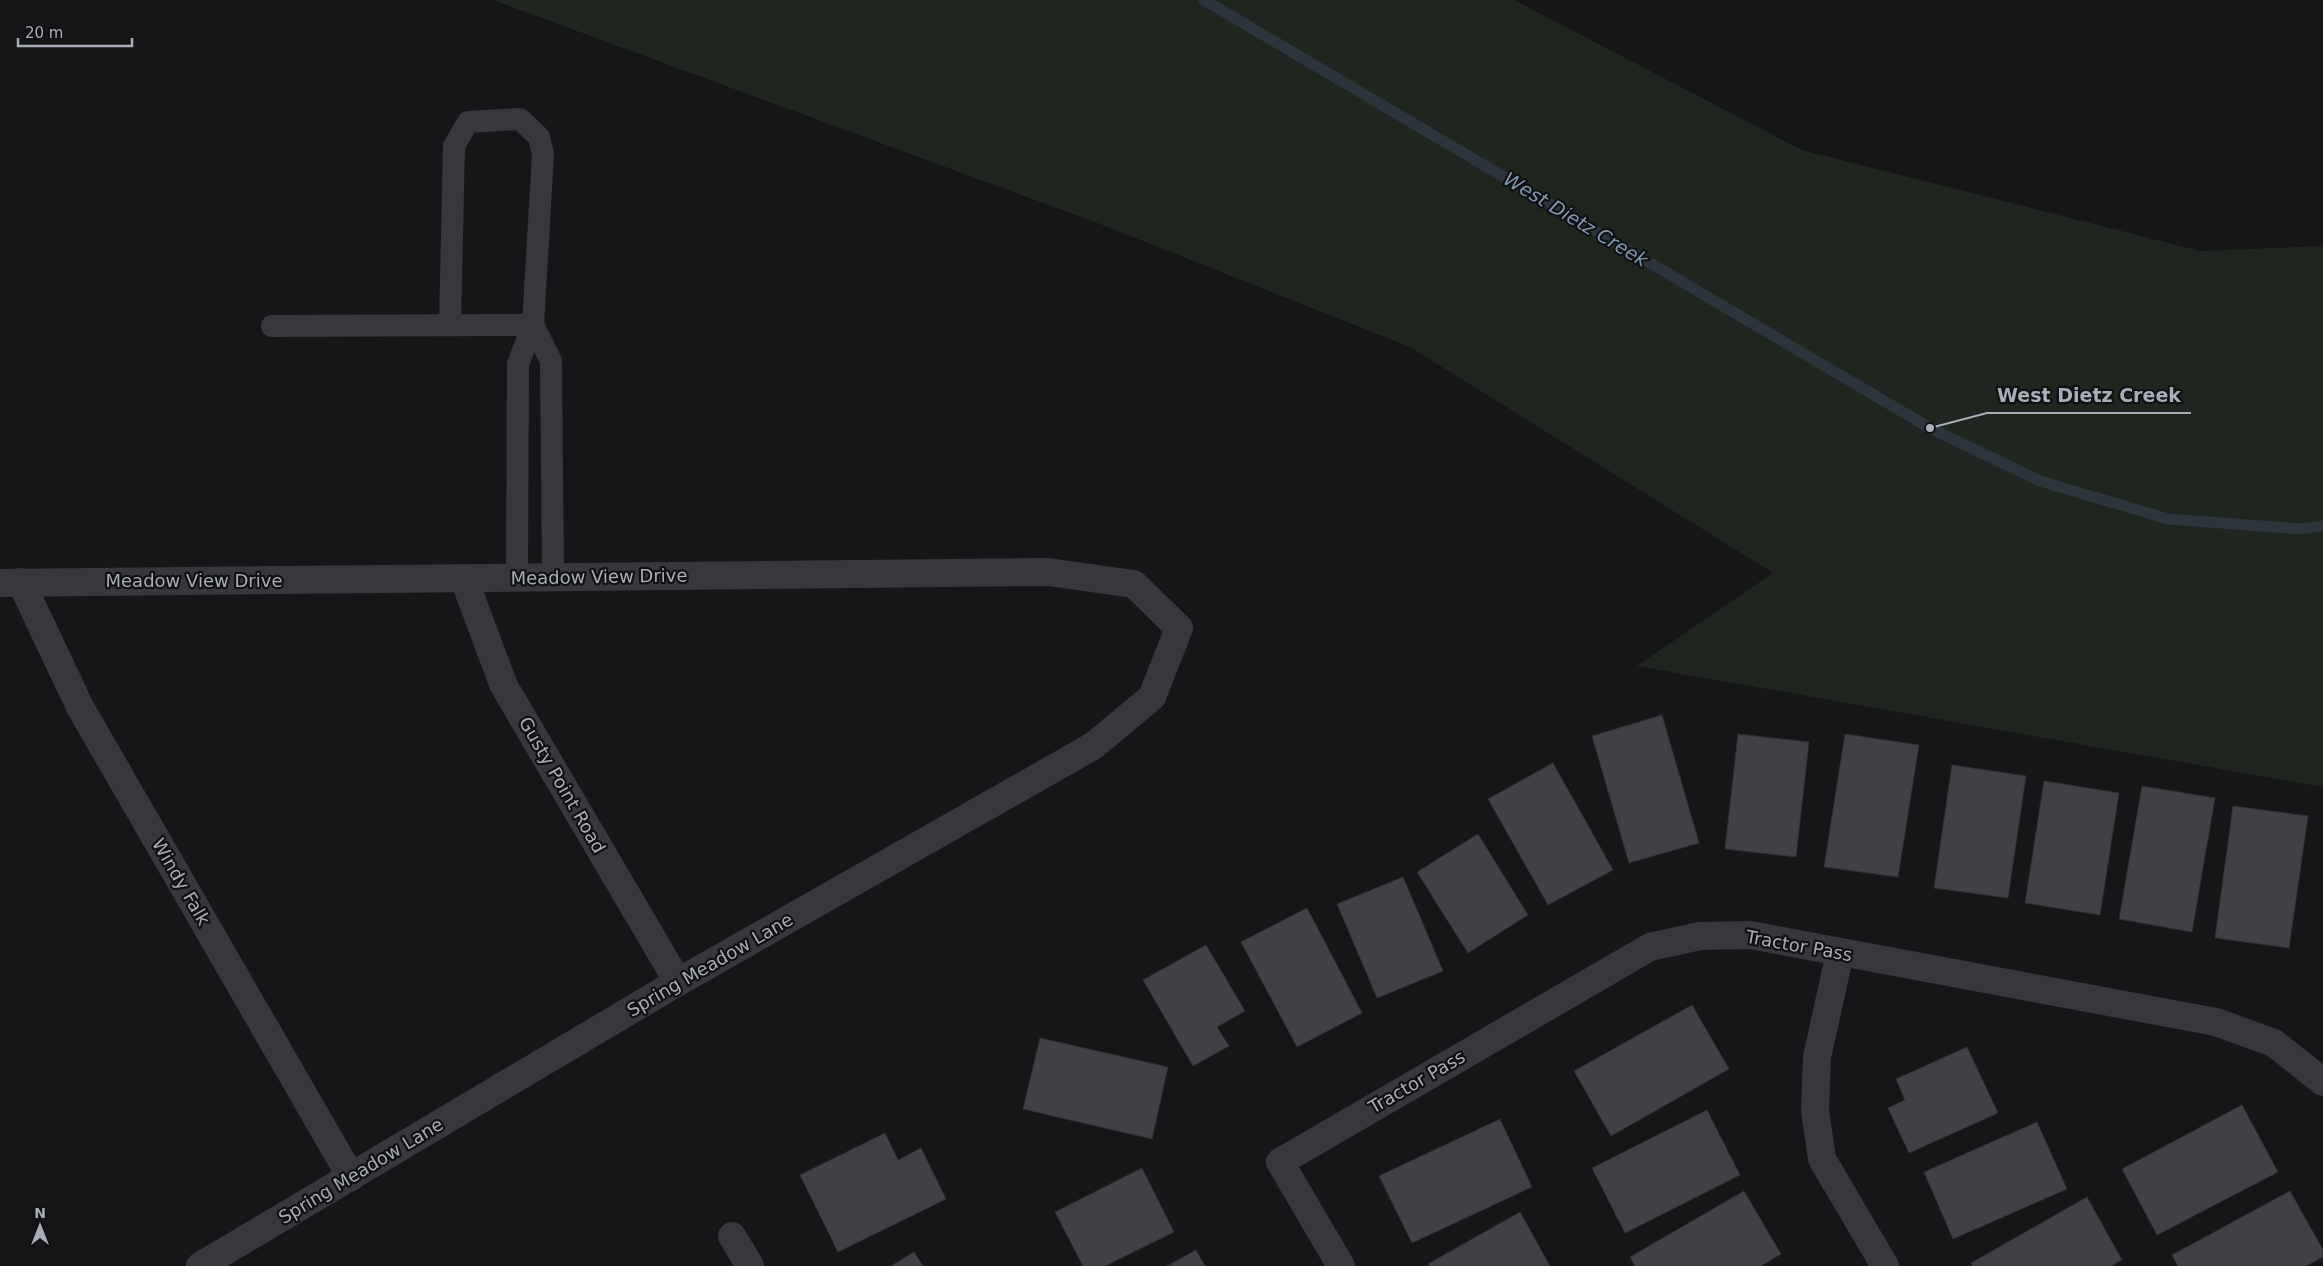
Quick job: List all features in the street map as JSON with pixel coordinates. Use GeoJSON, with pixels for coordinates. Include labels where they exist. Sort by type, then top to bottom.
{"type":"FeatureCollection","features":[{"type":"Feature","properties":{"kind":"street","name":"Meadow View Drive"},"geometry":{"type":"LineString","coordinates":[[10,583],[1048,572],[1134,584],[1179,628]]}},
{"type":"Feature","properties":{"kind":"street","name":"Gusty Point Road"},"geometry":{"type":"LineString","coordinates":[[464,579],[504,686],[678,982]]}},
{"type":"Feature","properties":{"kind":"street","name":"Windy Falk"},"geometry":{"type":"LineString","coordinates":[[10,583],[351,1178]]}},
{"type":"Feature","properties":{"kind":"street","name":"Spring Meadow Lane"},"geometry":{"type":"LineString","coordinates":[[200,1266],[678,982],[1094,746],[1152,697],[1179,628]]}},
{"type":"Feature","properties":{"kind":"street","name":"Tractor Pass"},"geometry":{"type":"LineString","coordinates":[[1341,1266],[1280,1162],[1650,947],[1700,936],[1750,935],[2216,1022],[2274,1043],[2323,1082]]}},
{"type":"Feature","properties":{"kind":"street"},"geometry":{"type":"LineString","coordinates":[[1840,953],[1817,1056],[1814,1110],[1822,1159],[1885,1266]]}},
{"type":"Feature","properties":{"kind":"street"},"geometry":{"type":"LineString","coordinates":[[732,1236],[750,1266]]}},
{"type":"Feature","properties":{"kind":"lane"},"geometry":{"type":"LineString","coordinates":[[450,325],[454,146],[468,122],[520,119],[539,137],[543,154],[533,325],[518,364],[517,578]]}},
{"type":"Feature","properties":{"kind":"lane"},"geometry":{"type":"LineString","coordinates":[[272,326],[533,325]]}},
{"type":"Feature","properties":{"kind":"lane"},"geometry":{"type":"LineString","coordinates":[[533,325],[551,361],[553,577]]}},
{"type":"Feature","properties":{"kind":"shaded area"},"geometry":{"type":"Polygon","coordinates":[[[493,0],[1514,0],[1802,150],[2200,251],[2323,246],[2323,787],[1637,666],[1773,573],[1410,347],[1100,224],[493,0]]]}},
{"type":"Feature","properties":{"kind":"building"},"geometry":{"type":"Polygon","coordinates":[[[1662,715],[1699,843],[1629,863],[1592,736],[1662,715]]]}},
{"type":"Feature","properties":{"kind":"building"},"geometry":{"type":"Polygon","coordinates":[[[1738,734],[1809,742],[1796,857],[1725,849],[1738,734]]]}},
{"type":"Feature","properties":{"kind":"building"},"geometry":{"type":"Polygon","coordinates":[[[1845,734],[1919,745],[1898,877],[1824,867],[1845,734]]]}},
{"type":"Feature","properties":{"kind":"building"},"geometry":{"type":"Polygon","coordinates":[[[1553,763],[1613,870],[1548,905],[1488,799],[1553,763]]]}},
{"type":"Feature","properties":{"kind":"building"},"geometry":{"type":"Polygon","coordinates":[[[1952,765],[2026,776],[2008,898],[1934,888],[1952,765]]]}},
{"type":"Feature","properties":{"kind":"building"},"geometry":{"type":"Polygon","coordinates":[[[2044,781],[2119,793],[2100,915],[2025,903],[2044,781]]]}},
{"type":"Feature","properties":{"kind":"building"},"geometry":{"type":"Polygon","coordinates":[[[2142,786],[2215,798],[2192,932],[2119,919],[2142,786]]]}},
{"type":"Feature","properties":{"kind":"building"},"geometry":{"type":"Polygon","coordinates":[[[2233,806],[2308,816],[2289,948],[2215,938],[2233,806]]]}},
{"type":"Feature","properties":{"kind":"building"},"geometry":{"type":"Polygon","coordinates":[[[1478,834],[1528,915],[1468,953],[1417,872],[1478,834]]]}},
{"type":"Feature","properties":{"kind":"building"},"geometry":{"type":"Polygon","coordinates":[[[1403,877],[1443,971],[1377,998],[1337,904],[1403,877]]]}},
{"type":"Feature","properties":{"kind":"building"},"geometry":{"type":"Polygon","coordinates":[[[1307,908],[1362,1013],[1297,1047],[1241,942],[1307,908]]]}},
{"type":"Feature","properties":{"kind":"building"},"geometry":{"type":"Polygon","coordinates":[[[1206,945],[1245,1011],[1217,1027],[1229,1046],[1193,1066],[1143,980],[1206,945]]]}},
{"type":"Feature","properties":{"kind":"building"},"geometry":{"type":"Polygon","coordinates":[[[1692,1005],[1729,1069],[1611,1136],[1574,1071],[1692,1005]]]}},
{"type":"Feature","properties":{"kind":"building"},"geometry":{"type":"Polygon","coordinates":[[[1040,1038],[1168,1067],[1152,1139],[1023,1109],[1040,1038]]]}},
{"type":"Feature","properties":{"kind":"building"},"geometry":{"type":"Polygon","coordinates":[[[1967,1047],[1998,1113],[1909,1153],[1888,1108],[1905,1100],[1896,1079],[1967,1047]]]}},
{"type":"Feature","properties":{"kind":"building"},"geometry":{"type":"Polygon","coordinates":[[[2242,1105],[2278,1172],[2157,1235],[2122,1169],[2242,1105]]]}},
{"type":"Feature","properties":{"kind":"building"},"geometry":{"type":"Polygon","coordinates":[[[1707,1110],[1740,1175],[1625,1233],[1592,1168],[1707,1110]]]}},
{"type":"Feature","properties":{"kind":"building"},"geometry":{"type":"Polygon","coordinates":[[[1500,1119],[1532,1187],[1412,1243],[1379,1176],[1500,1119]]]}},
{"type":"Feature","properties":{"kind":"building"},"geometry":{"type":"Polygon","coordinates":[[[2037,1122],[2067,1189],[1953,1239],[1924,1172],[2037,1122]]]}},
{"type":"Feature","properties":{"kind":"building"},"geometry":{"type":"Polygon","coordinates":[[[885,1133],[898,1160],[921,1148],[946,1199],[838,1252],[800,1175],[885,1133]]]}},
{"type":"Feature","properties":{"kind":"building"},"geometry":{"type":"Polygon","coordinates":[[[1142,1168],[1174,1232],[1105,1266],[1083,1266],[1055,1212],[1142,1168]]]}},
{"type":"Feature","properties":{"kind":"building"},"geometry":{"type":"Polygon","coordinates":[[[1744,1191],[1781,1254],[1761,1266],[1635,1266],[1630,1257],[1744,1191]]]}},
{"type":"Feature","properties":{"kind":"building"},"geometry":{"type":"Polygon","coordinates":[[[2290,1191],[2323,1250],[2323,1257],[2306,1266],[2178,1266],[2172,1255],[2290,1191]]]}},
{"type":"Feature","properties":{"kind":"building"},"geometry":{"type":"Polygon","coordinates":[[[2087,1197],[2122,1260],[2111,1266],[1973,1266],[1971,1263],[2087,1197]]]}},
{"type":"Feature","properties":{"kind":"building"},"geometry":{"type":"Polygon","coordinates":[[[1520,1212],[1550,1266],[1430,1266],[1428,1264],[1520,1212]]]}},
{"type":"Feature","properties":{"kind":"building"},"geometry":{"type":"Polygon","coordinates":[[[1196,1250],[1205,1266],[1167,1266],[1196,1250]]]}},
{"type":"Feature","properties":{"kind":"building"},"geometry":{"type":"Polygon","coordinates":[[[914,1252],[923,1266],[891,1266],[914,1252]]]}},
{"type":"Feature","properties":{"kind":"waterway","name":"West Dietz Creek"},"geometry":{"type":"LineString","coordinates":[[1204,0],[1930,428],[2040,481],[2168,519],[2300,529],[2323,526]]}},
{"type":"Feature","properties":{"kind":"place","name":"West Dietz Creek"},"geometry":{"type":"Point","coordinates":[1930,428]}}]}
